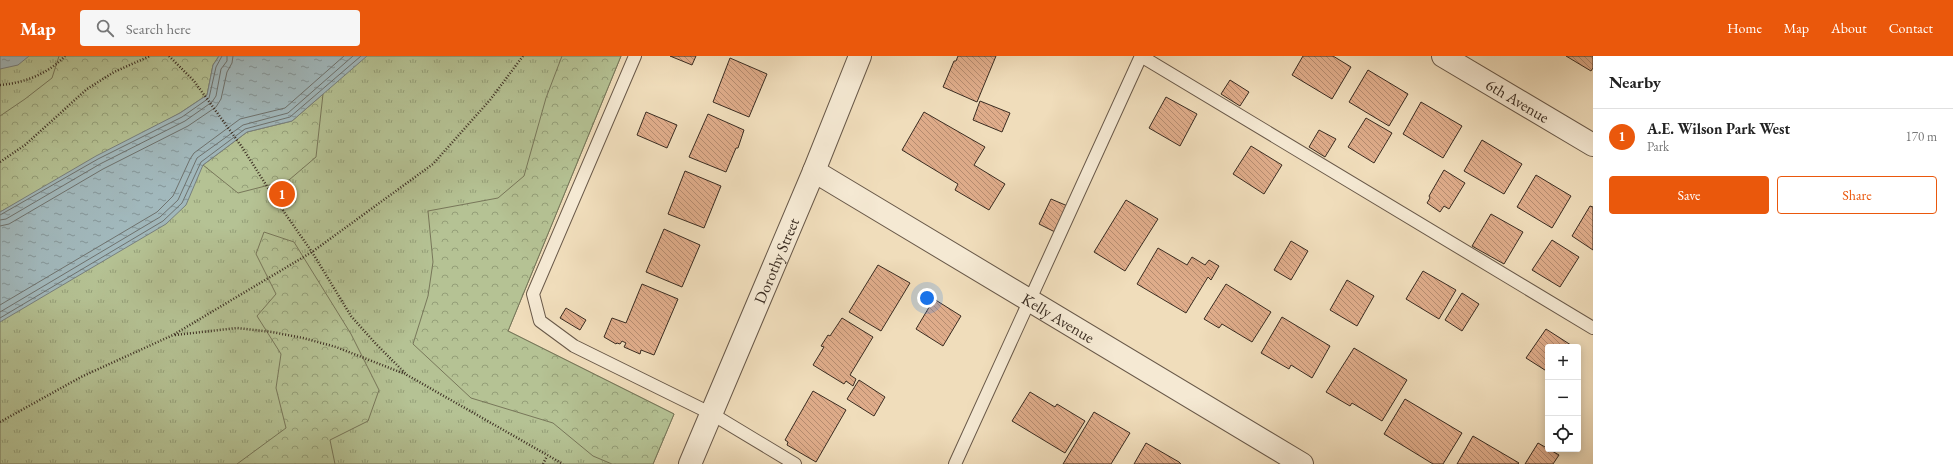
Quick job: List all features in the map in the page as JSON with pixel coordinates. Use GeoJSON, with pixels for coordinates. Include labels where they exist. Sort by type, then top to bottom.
{"type":"FeatureCollection","features":[{"type":"Feature","properties":{"kind":"street","name":"Dorothy Street"},"geometry":{"type":"LineString","coordinates":[[690,464],[814,171],[860,56]]}},
{"type":"Feature","properties":{"kind":"street","name":"6th Avenue"},"geometry":{"type":"LineString","coordinates":[[1443,56],[1593,145]]}},
{"type":"Feature","properties":{"kind":"street","name":"Kelly Avenue"},"geometry":{"type":"LineString","coordinates":[[814,171],[1302,464]]}},
{"type":"Feature","properties":{"kind":"lane"},"geometry":{"type":"LineString","coordinates":[[635,56],[533,294],[540,321],[574,346],[712,414],[795,464]]}},
{"type":"Feature","properties":{"kind":"lane"},"geometry":{"type":"LineString","coordinates":[[955,464],[1141,56],[1593,328]]}},
{"type":"Feature","properties":{"kind":"path"},"geometry":{"type":"LineString","coordinates":[[0,85],[26,80],[45,72],[65,56]]}},
{"type":"Feature","properties":{"kind":"path"},"geometry":{"type":"LineString","coordinates":[[0,162],[25,145],[87,89],[114,72],[150,56]]}},
{"type":"Feature","properties":{"kind":"path"},"geometry":{"type":"LineString","coordinates":[[169,56],[194,81],[242,148],[312,252],[351,316],[407,375]]}},
{"type":"Feature","properties":{"kind":"path"},"geometry":{"type":"LineString","coordinates":[[0,422],[81,377],[173,335],[312,252],[433,164],[490,100],[523,56]]}},
{"type":"Feature","properties":{"kind":"path"},"geometry":{"type":"LineString","coordinates":[[173,335],[237,328],[272,332],[304,338],[336,347],[407,375],[563,464]]}},
{"type":"Feature","properties":{"kind":"path"},"geometry":{"type":"LineString","coordinates":[[543,464],[547,456]]}},
{"type":"Feature","properties":{"kind":"green space"},"geometry":{"type":"Polygon","coordinates":[[[0,56],[621,56],[508,331],[674,414],[653,464],[0,464],[0,56]]]}},
{"type":"Feature","properties":{"kind":"green space"},"geometry":{"type":"Polygon","coordinates":[[[59,56],[219,56],[213,65],[207,95],[180,113],[0,212],[0,116],[52,78],[59,56]]]}},
{"type":"Feature","properties":{"kind":"green space"},"geometry":{"type":"Polygon","coordinates":[[[562,56],[621,56],[508,331],[674,414],[653,464],[612,464],[593,456],[553,423],[471,398],[413,344],[428,296],[433,262],[428,211],[498,198],[524,176],[546,98],[562,56]]]}},
{"type":"Feature","properties":{"kind":"green space"},"geometry":{"type":"Polygon","coordinates":[[[323,94],[316,157],[289,180],[238,193],[203,165],[247,132],[292,121],[323,94]]]}},
{"type":"Feature","properties":{"kind":"green space"},"geometry":{"type":"Polygon","coordinates":[[[264,232],[294,242],[351,334],[379,390],[368,421],[330,440],[335,464],[237,464],[286,428],[276,388],[281,354],[257,316],[276,294],[256,254],[264,232]]]}},
{"type":"Feature","properties":{"kind":"water"},"geometry":{"type":"Polygon","coordinates":[[[0,56],[29,56],[18,65],[0,69],[0,56]]]}},
{"type":"Feature","properties":{"kind":"water"},"geometry":{"type":"Polygon","coordinates":[[[219,56],[367,56],[292,121],[247,132],[203,165],[186,205],[166,224],[0,322],[0,212],[96,156],[180,113],[207,95],[213,65],[219,56]]]}},
{"type":"Feature","properties":{"kind":"building"},"geometry":{"type":"Polygon","coordinates":[[[670,56],[696,56],[692,65],[670,56]]]}},
{"type":"Feature","properties":{"kind":"building"},"geometry":{"type":"Polygon","coordinates":[[[958,56],[996,56],[977,102],[943,87],[954,61],[956,61],[958,56]]]}},
{"type":"Feature","properties":{"kind":"building"},"geometry":{"type":"Polygon","coordinates":[[[1303,56],[1333,56],[1351,67],[1332,99],[1292,75],[1303,56]]]}},
{"type":"Feature","properties":{"kind":"building"},"geometry":{"type":"Polygon","coordinates":[[[1566,56],[1593,56],[1593,68],[1591,71],[1566,56]]]}},
{"type":"Feature","properties":{"kind":"building"},"geometry":{"type":"Polygon","coordinates":[[[730,58],[767,74],[749,117],[713,102],[730,58]]]}},
{"type":"Feature","properties":{"kind":"building"},"geometry":{"type":"Polygon","coordinates":[[[1368,70],[1408,94],[1389,126],[1349,102],[1368,70]]]}},
{"type":"Feature","properties":{"kind":"building"},"geometry":{"type":"Polygon","coordinates":[[[1230,80],[1249,92],[1240,106],[1221,94],[1230,80]]]}},
{"type":"Feature","properties":{"kind":"building"},"geometry":{"type":"Polygon","coordinates":[[[1166,97],[1197,114],[1180,146],[1149,128],[1166,97]]]}},
{"type":"Feature","properties":{"kind":"building"},"geometry":{"type":"Polygon","coordinates":[[[980,101],[1010,113],[1002,132],[973,120],[980,101]]]}},
{"type":"Feature","properties":{"kind":"building"},"geometry":{"type":"Polygon","coordinates":[[[1421,102],[1462,126],[1443,158],[1403,134],[1421,102]]]}},
{"type":"Feature","properties":{"kind":"building"},"geometry":{"type":"Polygon","coordinates":[[[646,112],[677,125],[667,148],[637,135],[646,112]]]}},
{"type":"Feature","properties":{"kind":"building"},"geometry":{"type":"Polygon","coordinates":[[[924,112],[985,147],[974,165],[1005,184],[989,210],[955,190],[958,184],[902,150],[924,112]]]}},
{"type":"Feature","properties":{"kind":"building"},"geometry":{"type":"Polygon","coordinates":[[[708,114],[744,130],[738,148],[736,148],[726,172],[689,157],[708,114]]]}},
{"type":"Feature","properties":{"kind":"building"},"geometry":{"type":"Polygon","coordinates":[[[1366,118],[1392,133],[1374,163],[1348,147],[1366,118]]]}},
{"type":"Feature","properties":{"kind":"building"},"geometry":{"type":"Polygon","coordinates":[[[1319,130],[1336,139],[1325,157],[1309,147],[1319,130]]]}},
{"type":"Feature","properties":{"kind":"building"},"geometry":{"type":"Polygon","coordinates":[[[1482,140],[1522,164],[1504,194],[1464,171],[1482,140]]]}},
{"type":"Feature","properties":{"kind":"building"},"geometry":{"type":"Polygon","coordinates":[[[1251,146],[1282,165],[1264,194],[1233,174],[1251,146]]]}},
{"type":"Feature","properties":{"kind":"building"},"geometry":{"type":"Polygon","coordinates":[[[1444,170],[1465,183],[1449,209],[1444,206],[1440,212],[1427,203],[1430,198],[1429,196],[1444,170]]]}},
{"type":"Feature","properties":{"kind":"building"},"geometry":{"type":"Polygon","coordinates":[[[685,171],[721,186],[704,228],[668,214],[685,171]]]}},
{"type":"Feature","properties":{"kind":"building"},"geometry":{"type":"Polygon","coordinates":[[[1536,175],[1571,196],[1552,228],[1517,207],[1536,175]]]}},
{"type":"Feature","properties":{"kind":"building"},"geometry":{"type":"Polygon","coordinates":[[[1051,199],[1070,207],[1057,233],[1039,224],[1051,199]]]}},
{"type":"Feature","properties":{"kind":"building"},"geometry":{"type":"Polygon","coordinates":[[[1126,200],[1158,219],[1125,271],[1094,252],[1126,200]]]}},
{"type":"Feature","properties":{"kind":"building"},"geometry":{"type":"Polygon","coordinates":[[[1590,206],[1593,207],[1593,250],[1572,236],[1590,206]]]}},
{"type":"Feature","properties":{"kind":"building"},"geometry":{"type":"Polygon","coordinates":[[[1491,214],[1523,232],[1504,264],[1472,246],[1491,214]]]}},
{"type":"Feature","properties":{"kind":"building"},"geometry":{"type":"Polygon","coordinates":[[[664,229],[700,245],[682,287],[646,272],[664,229]]]}},
{"type":"Feature","properties":{"kind":"building"},"geometry":{"type":"Polygon","coordinates":[[[1552,240],[1579,257],[1560,287],[1532,270],[1552,240]]]}},
{"type":"Feature","properties":{"kind":"building"},"geometry":{"type":"Polygon","coordinates":[[[1291,241],[1308,251],[1291,280],[1274,270],[1291,241]]]}},
{"type":"Feature","properties":{"kind":"building"},"geometry":{"type":"Polygon","coordinates":[[[1158,248],[1187,265],[1192,257],[1205,265],[1209,260],[1219,266],[1211,280],[1208,277],[1186,313],[1137,284],[1158,248]]]}},
{"type":"Feature","properties":{"kind":"building"},"geometry":{"type":"Polygon","coordinates":[[[878,265],[910,283],[881,331],[849,312],[878,265]]]}},
{"type":"Feature","properties":{"kind":"building"},"geometry":{"type":"Polygon","coordinates":[[[1423,271],[1456,290],[1439,319],[1406,299],[1423,271]]]}},
{"type":"Feature","properties":{"kind":"building"},"geometry":{"type":"Polygon","coordinates":[[[1347,280],[1374,296],[1357,326],[1330,310],[1347,280]]]}},
{"type":"Feature","properties":{"kind":"building"},"geometry":{"type":"Polygon","coordinates":[[[642,284],[678,299],[654,355],[641,350],[640,354],[624,347],[626,343],[622,341],[620,344],[616,344],[604,337],[612,318],[626,323],[642,284]]]}},
{"type":"Feature","properties":{"kind":"building"},"geometry":{"type":"Polygon","coordinates":[[[1226,284],[1271,312],[1252,342],[1222,324],[1219,328],[1204,319],[1226,284]]]}},
{"type":"Feature","properties":{"kind":"building"},"geometry":{"type":"Polygon","coordinates":[[[1462,293],[1479,304],[1462,331],[1445,320],[1462,293]]]}},
{"type":"Feature","properties":{"kind":"building"},"geometry":{"type":"Polygon","coordinates":[[[934,299],[961,316],[943,346],[916,329],[934,299]]]}},
{"type":"Feature","properties":{"kind":"building"},"geometry":{"type":"Polygon","coordinates":[[[566,308],[586,320],[580,330],[560,318],[566,308]]]}},
{"type":"Feature","properties":{"kind":"building"},"geometry":{"type":"Polygon","coordinates":[[[1282,317],[1330,346],[1312,378],[1291,365],[1289,369],[1261,353],[1282,317]]]}},
{"type":"Feature","properties":{"kind":"building"},"geometry":{"type":"Polygon","coordinates":[[[842,318],[873,337],[850,375],[856,379],[853,386],[846,381],[844,384],[813,365],[824,347],[821,346],[842,318]]]}},
{"type":"Feature","properties":{"kind":"building"},"geometry":{"type":"Polygon","coordinates":[[[1546,329],[1569,344],[1545,344],[1545,370],[1526,358],[1546,329]]]}},
{"type":"Feature","properties":{"kind":"building"},"geometry":{"type":"Polygon","coordinates":[[[1354,348],[1407,380],[1382,421],[1352,403],[1350,406],[1326,392],[1354,348]]]}},
{"type":"Feature","properties":{"kind":"building"},"geometry":{"type":"Polygon","coordinates":[[[859,380],[885,397],[874,416],[847,399],[859,380]]]}},
{"type":"Feature","properties":{"kind":"building"},"geometry":{"type":"Polygon","coordinates":[[[813,391],[846,410],[816,462],[787,445],[788,442],[785,440],[813,391]]]}},
{"type":"Feature","properties":{"kind":"building"},"geometry":{"type":"Polygon","coordinates":[[[1030,392],[1055,407],[1057,404],[1085,421],[1065,453],[1012,421],[1030,392]]]}},
{"type":"Feature","properties":{"kind":"building"},"geometry":{"type":"Polygon","coordinates":[[[1405,399],[1462,433],[1443,464],[1433,464],[1384,434],[1405,399]]]}},
{"type":"Feature","properties":{"kind":"building"},"geometry":{"type":"Polygon","coordinates":[[[1094,412],[1130,433],[1111,464],[1063,464],[1094,412]]]}},
{"type":"Feature","properties":{"kind":"building"},"geometry":{"type":"Polygon","coordinates":[[[1473,436],[1519,463],[1457,464],[1473,436]]]}},
{"type":"Feature","properties":{"kind":"building"},"geometry":{"type":"Polygon","coordinates":[[[1146,443],[1179,462],[1181,464],[1134,464],[1146,443]]]}},
{"type":"Feature","properties":{"kind":"building"},"geometry":{"type":"Polygon","coordinates":[[[1538,443],[1545,447],[1545,452],[1554,452],[1559,455],[1553,464],[1525,464],[1538,443]]]}},
{"type":"Feature","properties":{"kind":"place","name":"A.E. Wilson Park West"},"geometry":{"type":"Point","coordinates":[282,194]}}]}
